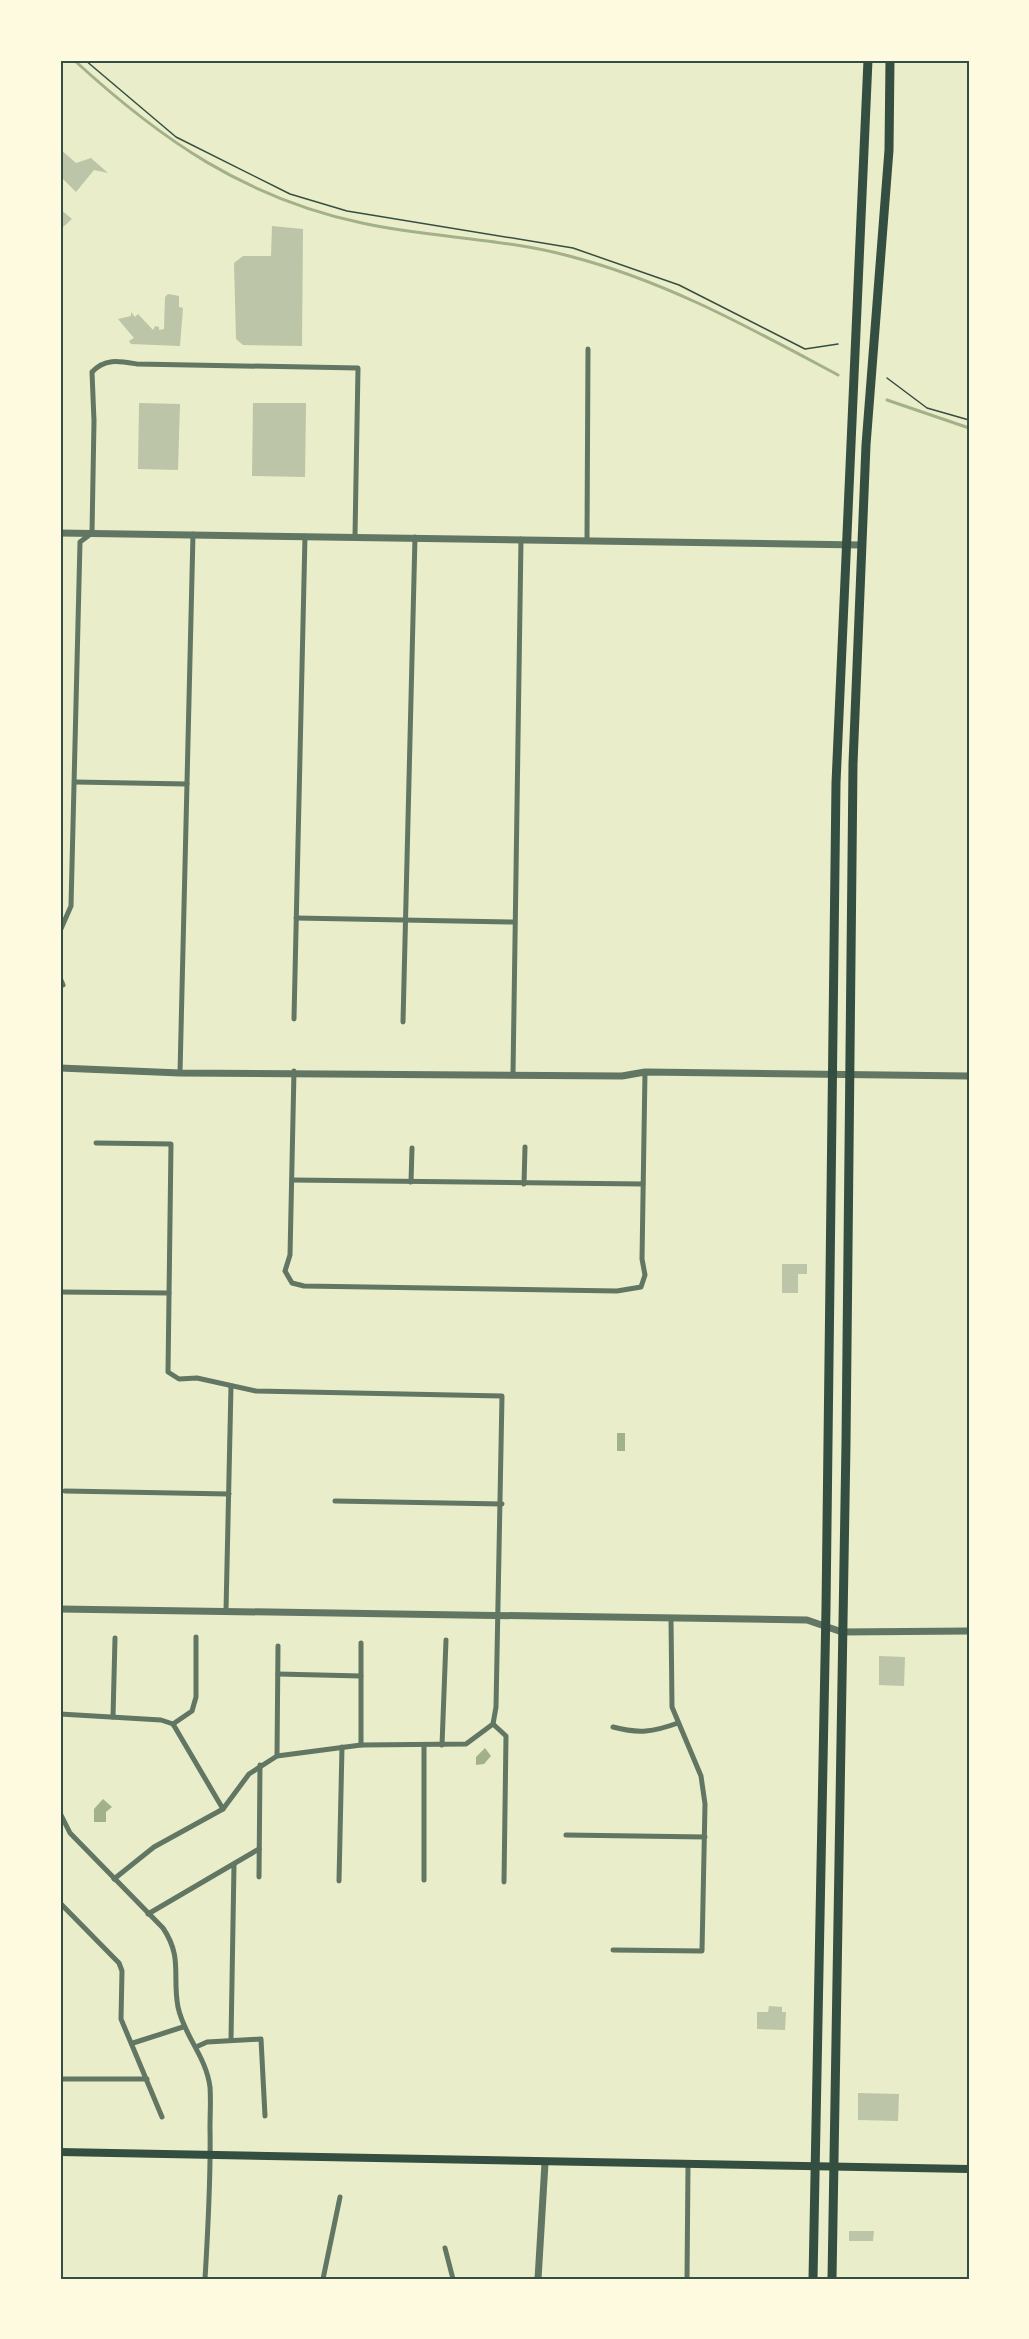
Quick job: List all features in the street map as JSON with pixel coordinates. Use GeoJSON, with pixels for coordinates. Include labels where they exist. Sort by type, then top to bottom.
{"type":"FeatureCollection","features":[{"type":"Feature","properties":{"kind":"main road"},"geometry":{"type":"LineString","coordinates":[[813,2279],[826,1627],[836,777],[868,60]]}},
{"type":"Feature","properties":{"kind":"main road"},"geometry":{"type":"LineString","coordinates":[[832,2279],[850,871],[861,545],[866,445],[887,197],[890,60]]}},
{"type":"Feature","properties":{"kind":"main road"},"geometry":{"type":"LineString","coordinates":[[60,2152],[545,2163],[969,2169]]}},
{"type":"Feature","properties":{"kind":"street"},"geometry":{"type":"LineString","coordinates":[[587,539],[588,349]]}},
{"type":"Feature","properties":{"kind":"street"},"geometry":{"type":"LineString","coordinates":[[92,533],[94,421],[90,381],[92,372],[100,363],[117,361],[137,364],[358,368],[355,536]]}},
{"type":"Feature","properties":{"kind":"street"},"geometry":{"type":"LineString","coordinates":[[60,533],[587,539],[861,545]]}},
{"type":"Feature","properties":{"kind":"street"},"geometry":{"type":"LineString","coordinates":[[60,931],[71,906],[80,542],[92,533]]}},
{"type":"Feature","properties":{"kind":"street"},"geometry":{"type":"LineString","coordinates":[[180,1073],[193,534]]}},
{"type":"Feature","properties":{"kind":"street"},"geometry":{"type":"LineString","coordinates":[[294,1018],[305,536]]}},
{"type":"Feature","properties":{"kind":"street"},"geometry":{"type":"LineString","coordinates":[[404,1022],[415,537]]}},
{"type":"Feature","properties":{"kind":"street"},"geometry":{"type":"LineString","coordinates":[[513,1074],[521,539]]}},
{"type":"Feature","properties":{"kind":"street"},"geometry":{"type":"LineString","coordinates":[[75,782],[187,784]]}},
{"type":"Feature","properties":{"kind":"street"},"geometry":{"type":"LineString","coordinates":[[296,918],[514,922]]}},
{"type":"Feature","properties":{"kind":"street"},"geometry":{"type":"LineString","coordinates":[[60,978],[63,985]]}},
{"type":"Feature","properties":{"kind":"street"},"geometry":{"type":"LineString","coordinates":[[60,1068],[180,1073],[294,1071],[622,1076],[645,1072],[969,1076]]}},
{"type":"Feature","properties":{"kind":"street"},"geometry":{"type":"LineString","coordinates":[[294,1071],[290,1256],[285,1271],[292,1283],[304,1286],[617,1291],[641,1287],[645,1275],[642,1258],[645,1072]]}},
{"type":"Feature","properties":{"kind":"street"},"geometry":{"type":"LineString","coordinates":[[96,1143],[171,1144],[168,1372],[179,1379],[196,1378],[256,1390],[502,1396],[502,1504],[496,1707],[493,1724],[466,1744],[361,1745],[277,1756],[249,1774],[224,1809],[154,1847],[114,1879]]}},
{"type":"Feature","properties":{"kind":"street"},"geometry":{"type":"LineString","coordinates":[[524,1184],[525,1147]]}},
{"type":"Feature","properties":{"kind":"street"},"geometry":{"type":"LineString","coordinates":[[411,1182],[412,1148]]}},
{"type":"Feature","properties":{"kind":"street"},"geometry":{"type":"LineString","coordinates":[[292,1180],[643,1184]]}},
{"type":"Feature","properties":{"kind":"street"},"geometry":{"type":"LineString","coordinates":[[60,1292],[168,1293]]}},
{"type":"Feature","properties":{"kind":"street"},"geometry":{"type":"LineString","coordinates":[[226,1611],[231,1386]]}},
{"type":"Feature","properties":{"kind":"street"},"geometry":{"type":"LineString","coordinates":[[65,1491],[229,1494]]}},
{"type":"Feature","properties":{"kind":"street"},"geometry":{"type":"LineString","coordinates":[[335,1501],[502,1504]]}},
{"type":"Feature","properties":{"kind":"street"},"geometry":{"type":"LineString","coordinates":[[60,1609],[807,1620],[842,1632],[969,1631]]}},
{"type":"Feature","properties":{"kind":"street"},"geometry":{"type":"LineString","coordinates":[[612,1950],[702,1951],[705,1804],[701,1776],[678,1723],[671,1690],[671,1618]]}},
{"type":"Feature","properties":{"kind":"street"},"geometry":{"type":"LineString","coordinates":[[173,1724],[192,1711],[194,1704],[196,1637]]}},
{"type":"Feature","properties":{"kind":"street"},"geometry":{"type":"LineString","coordinates":[[113,1717],[115,1638]]}},
{"type":"Feature","properties":{"kind":"street"},"geometry":{"type":"LineString","coordinates":[[442,1745],[446,1640]]}},
{"type":"Feature","properties":{"kind":"street"},"geometry":{"type":"LineString","coordinates":[[361,1643],[361,1745]]}},
{"type":"Feature","properties":{"kind":"street"},"geometry":{"type":"LineString","coordinates":[[277,1756],[278,1646]]}},
{"type":"Feature","properties":{"kind":"street"},"geometry":{"type":"LineString","coordinates":[[278,1674],[361,1676]]}},
{"type":"Feature","properties":{"kind":"street"},"geometry":{"type":"LineString","coordinates":[[60,1714],[161,1720],[173,1724],[224,1809]]}},
{"type":"Feature","properties":{"kind":"street"},"geometry":{"type":"LineString","coordinates":[[613,1727],[636,1733],[652,1733],[678,1723]]}},
{"type":"Feature","properties":{"kind":"street"},"geometry":{"type":"LineString","coordinates":[[493,1724],[506,1736],[504,1882]]}},
{"type":"Feature","properties":{"kind":"street"},"geometry":{"type":"LineString","coordinates":[[424,1745],[424,1880]]}},
{"type":"Feature","properties":{"kind":"street"},"geometry":{"type":"LineString","coordinates":[[339,1881],[342,1748]]}},
{"type":"Feature","properties":{"kind":"street"},"geometry":{"type":"LineString","coordinates":[[259,1877],[260,1765]]}},
{"type":"Feature","properties":{"kind":"street"},"geometry":{"type":"LineString","coordinates":[[60,1813],[70,1833],[163,1928],[175,1950],[177,2004],[183,2027],[203,2058],[210,2087],[211,2155],[205,2279]]}},
{"type":"Feature","properties":{"kind":"street"},"geometry":{"type":"LineString","coordinates":[[566,1835],[705,1837]]}},
{"type":"Feature","properties":{"kind":"street"},"geometry":{"type":"LineString","coordinates":[[148,1914],[259,1849]]}},
{"type":"Feature","properties":{"kind":"street"},"geometry":{"type":"LineString","coordinates":[[231,2040],[234,1865]]}},
{"type":"Feature","properties":{"kind":"street"},"geometry":{"type":"LineString","coordinates":[[60,1903],[119,1963],[122,1971],[121,2019],[133,2043],[162,2117]]}},
{"type":"Feature","properties":{"kind":"street"},"geometry":{"type":"LineString","coordinates":[[133,2043],[183,2027]]}},
{"type":"Feature","properties":{"kind":"street"},"geometry":{"type":"LineString","coordinates":[[196,2047],[207,2042],[261,2039],[265,2116]]}},
{"type":"Feature","properties":{"kind":"street"},"geometry":{"type":"LineString","coordinates":[[60,2079],[147,2079]]}},
{"type":"Feature","properties":{"kind":"street"},"geometry":{"type":"LineString","coordinates":[[538,2279],[545,2163]]}},
{"type":"Feature","properties":{"kind":"street"},"geometry":{"type":"LineString","coordinates":[[687,2279],[688,2165]]}},
{"type":"Feature","properties":{"kind":"street"},"geometry":{"type":"LineString","coordinates":[[323,2279],[340,2197]]}},
{"type":"Feature","properties":{"kind":"street"},"geometry":{"type":"LineString","coordinates":[[445,2248],[453,2279]]}},
{"type":"Feature","properties":{"kind":"path"},"geometry":{"type":"LineString","coordinates":[[85,60],[176,137],[290,194],[347,211],[573,248],[680,285],[805,349],[838,344]]}},
{"type":"Feature","properties":{"kind":"path"},"geometry":{"type":"LineString","coordinates":[[887,378],[927,408],[969,420]]}},
{"type":"Feature","properties":{"kind":"shaded area"},"geometry":{"type":"Polygon","coordinates":[[[617,1433],[625,1433],[625,1451],[617,1451],[617,1433]]]}},
{"type":"Feature","properties":{"kind":"shaded area"},"geometry":{"type":"Polygon","coordinates":[[[485,1748],[491,1756],[484,1764],[476,1765],[476,1757],[485,1748]]]}},
{"type":"Feature","properties":{"kind":"shaded area"},"geometry":{"type":"Polygon","coordinates":[[[103,1799],[112,1807],[106,1812],[106,1822],[94,1822],[94,1809],[103,1799]]]}},
{"type":"Feature","properties":{"kind":"building"},"geometry":{"type":"Polygon","coordinates":[[[60,149],[76,163],[91,158],[108,173],[94,170],[76,192],[60,176],[60,149]]]}},
{"type":"Feature","properties":{"kind":"building"},"geometry":{"type":"Polygon","coordinates":[[[60,209],[72,219],[62,228],[60,228],[60,209]]]}},
{"type":"Feature","properties":{"kind":"building"},"geometry":{"type":"Polygon","coordinates":[[[272,226],[303,229],[302,346],[243,345],[236,339],[234,263],[243,256],[271,256],[272,226]]]}},
{"type":"Feature","properties":{"kind":"building"},"geometry":{"type":"Polygon","coordinates":[[[168,294],[179,296],[179,307],[183,308],[180,346],[131,344],[129,341],[134,338],[118,319],[131,316],[131,312],[135,317],[138,314],[153,330],[155,326],[159,327],[159,330],[164,329],[165,297],[168,294]]]}},
{"type":"Feature","properties":{"kind":"building"},"geometry":{"type":"Polygon","coordinates":[[[139,403],[180,404],[178,470],[138,469],[139,403]]]}},
{"type":"Feature","properties":{"kind":"building"},"geometry":{"type":"Polygon","coordinates":[[[253,403],[306,403],[305,477],[252,476],[253,403]]]}},
{"type":"Feature","properties":{"kind":"building"},"geometry":{"type":"Polygon","coordinates":[[[782,1264],[807,1264],[807,1274],[798,1274],[798,1293],[782,1293],[782,1264]]]}},
{"type":"Feature","properties":{"kind":"building"},"geometry":{"type":"Polygon","coordinates":[[[879,1656],[905,1657],[904,1686],[879,1685],[879,1656]]]}},
{"type":"Feature","properties":{"kind":"building"},"geometry":{"type":"Polygon","coordinates":[[[769,2006],[782,2007],[782,2012],[786,2012],[785,2030],[757,2029],[757,2012],[768,2012],[769,2006]]]}},
{"type":"Feature","properties":{"kind":"building"},"geometry":{"type":"Polygon","coordinates":[[[858,2093],[899,2094],[898,2121],[858,2120],[858,2093]]]}},
{"type":"Feature","properties":{"kind":"building"},"geometry":{"type":"Polygon","coordinates":[[[849,2231],[874,2231],[873,2241],[849,2241],[849,2231]]]}},
{"type":"Feature","properties":{"kind":"waterway"},"geometry":{"type":"LineString","coordinates":[[74,60],[139,116],[173,140],[242,182],[280,198],[362,223],[518,245],[605,266],[707,307],[838,375]]}},
{"type":"Feature","properties":{"kind":"waterway"},"geometry":{"type":"LineString","coordinates":[[887,400],[969,428]]}}]}
